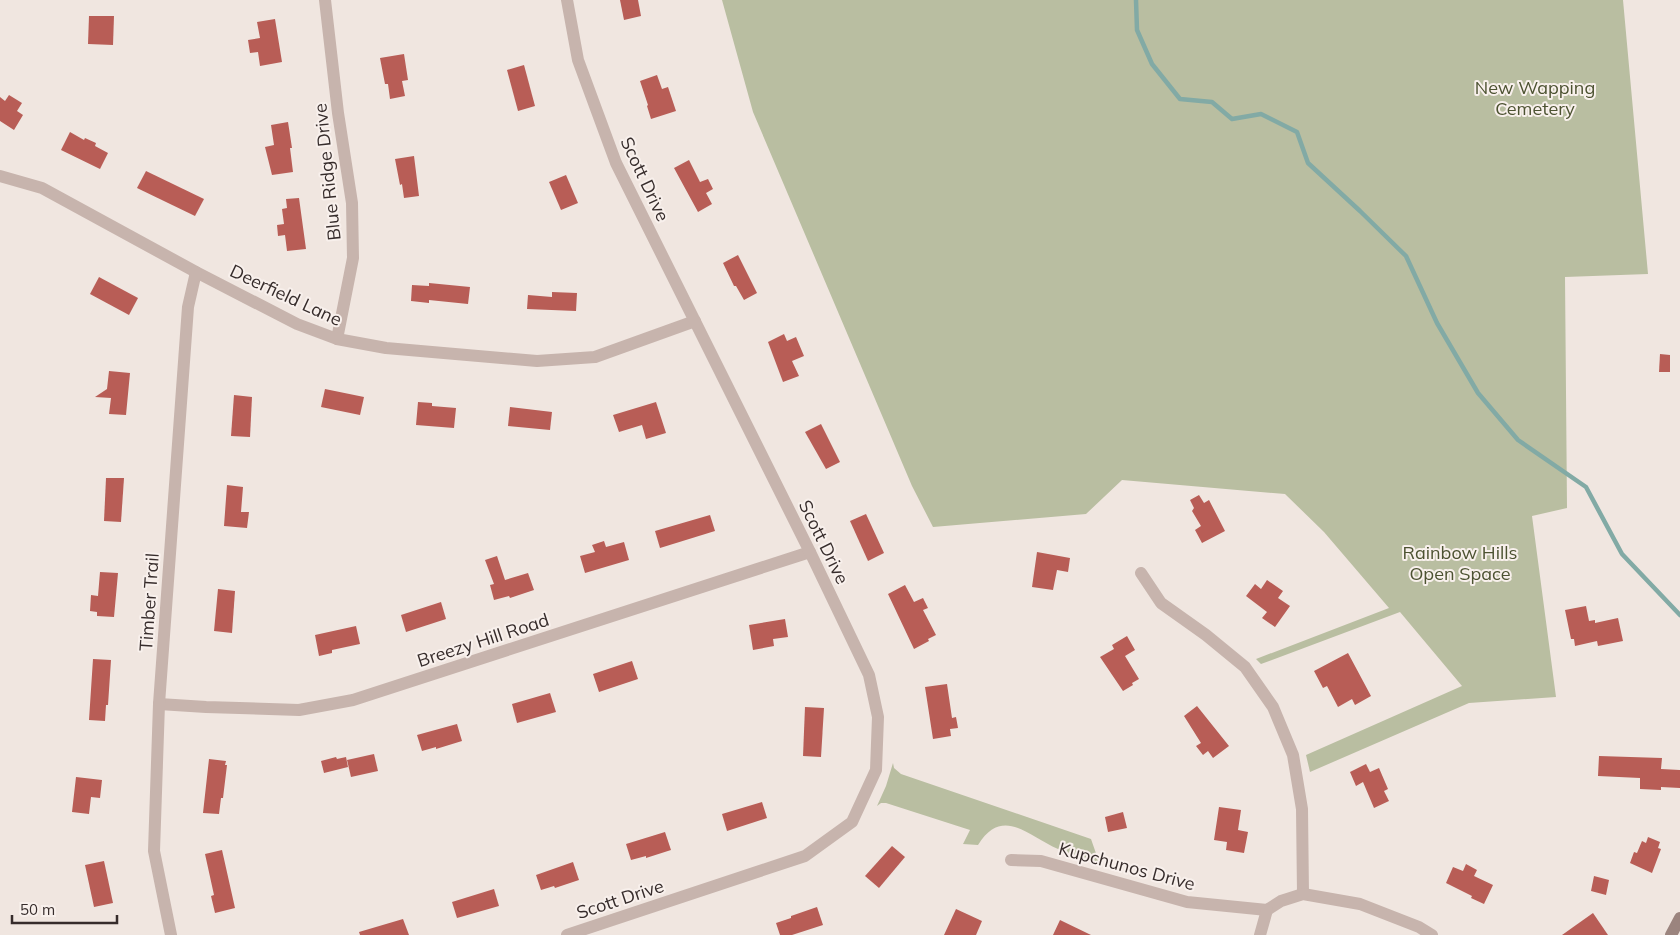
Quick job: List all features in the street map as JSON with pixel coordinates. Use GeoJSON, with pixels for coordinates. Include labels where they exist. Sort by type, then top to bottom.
{"type":"FeatureCollection","features":[{"type":"Feature","properties":{"kind":"main road"},"geometry":{"type":"LineString","coordinates":[[1671,935],[1680,918]]}},
{"type":"Feature","properties":{"kind":"street","name":"Blue Ridge Drive"},"geometry":{"type":"LineString","coordinates":[[325,0],[338,113],[352,203],[353,258],[337,339]]}},
{"type":"Feature","properties":{"kind":"street","name":"Scott Drive"},"geometry":{"type":"LineString","coordinates":[[567,0],[578,60],[616,163],[810,552],[869,675],[878,717],[876,770],[852,822],[805,856],[567,935]]}},
{"type":"Feature","properties":{"kind":"street","name":"Deerfield Lane"},"geometry":{"type":"LineString","coordinates":[[0,176],[42,188],[196,272],[297,324],[337,339],[386,348],[537,361],[595,357],[695,321]]}},
{"type":"Feature","properties":{"kind":"street","name":"Timber Trail"},"geometry":{"type":"LineString","coordinates":[[171,935],[154,851],[158,704],[188,307],[196,272]]}},
{"type":"Feature","properties":{"kind":"street","name":"Breezy Hill Road"},"geometry":{"type":"LineString","coordinates":[[158,704],[299,710],[353,700],[810,552]]}},
{"type":"Feature","properties":{"kind":"street"},"geometry":{"type":"LineString","coordinates":[[1141,573],[1161,603],[1245,666],[1273,707],[1293,755],[1302,809],[1303,894]]}},
{"type":"Feature","properties":{"kind":"street","name":"Kupchunos Drive"},"geometry":{"type":"LineString","coordinates":[[1011,860],[1041,861],[1187,902],[1267,910]]}},
{"type":"Feature","properties":{"kind":"street"},"geometry":{"type":"LineString","coordinates":[[1260,935],[1267,910],[1282,901],[1303,894],[1360,904],[1419,927],[1432,935]]}},
{"type":"Feature","properties":{"kind":"green space"},"geometry":{"type":"Polygon","coordinates":[[[722,0],[1623,0],[1648,274],[1565,277],[1567,508],[1532,516],[1556,697],[1469,703],[1310,772],[1306,755],[1462,686],[1400,612],[1261,664],[1256,659],[1389,608],[1324,532],[1285,494],[1122,480],[1086,514],[933,527],[912,486],[753,112],[722,0]]]}},
{"type":"Feature","properties":{"kind":"green space"},"geometry":{"type":"Polygon","coordinates":[[[893,763],[894,768],[901,774],[1091,839],[1099,862],[1058,849],[1027,832],[1007,826],[997,827],[987,833],[978,845],[963,844],[970,830],[886,803],[881,803],[877,806],[893,763]]]}},
{"type":"Feature","properties":{"kind":"building"},"geometry":{"type":"Polygon","coordinates":[[[620,0],[638,0],[641,16],[624,20],[620,0]]]}},
{"type":"Feature","properties":{"kind":"building"},"geometry":{"type":"Polygon","coordinates":[[[89,16],[114,16],[113,45],[88,44],[89,16]]]}},
{"type":"Feature","properties":{"kind":"building"},"geometry":{"type":"Polygon","coordinates":[[[275,19],[282,62],[260,66],[258,52],[250,53],[248,40],[260,38],[257,22],[275,19]]]}},
{"type":"Feature","properties":{"kind":"building"},"geometry":{"type":"Polygon","coordinates":[[[404,54],[408,80],[402,81],[405,96],[390,99],[388,84],[385,84],[380,58],[404,54]]]}},
{"type":"Feature","properties":{"kind":"building"},"geometry":{"type":"Polygon","coordinates":[[[524,65],[535,106],[518,111],[507,70],[524,65]]]}},
{"type":"Feature","properties":{"kind":"building"},"geometry":{"type":"Polygon","coordinates":[[[657,75],[662,89],[668,87],[676,111],[651,119],[640,81],[657,75]]]}},
{"type":"Feature","properties":{"kind":"building"},"geometry":{"type":"Polygon","coordinates":[[[9,95],[22,103],[17,111],[23,115],[14,130],[0,121],[0,97],[5,101],[9,95]]]}},
{"type":"Feature","properties":{"kind":"building"},"geometry":{"type":"Polygon","coordinates":[[[288,122],[293,172],[272,175],[265,147],[274,145],[271,125],[288,122]]]}},
{"type":"Feature","properties":{"kind":"building"},"geometry":{"type":"Polygon","coordinates":[[[70,132],[84,140],[85,138],[96,143],[95,146],[108,153],[100,169],[61,150],[70,132]]]}},
{"type":"Feature","properties":{"kind":"building"},"geometry":{"type":"Polygon","coordinates":[[[414,156],[419,196],[404,198],[395,159],[414,156]]]}},
{"type":"Feature","properties":{"kind":"building"},"geometry":{"type":"Polygon","coordinates":[[[689,160],[700,182],[708,179],[713,189],[706,193],[712,204],[698,212],[674,168],[689,160]]]}},
{"type":"Feature","properties":{"kind":"building"},"geometry":{"type":"Polygon","coordinates":[[[146,171],[204,199],[195,216],[137,188],[146,171]]]}},
{"type":"Feature","properties":{"kind":"building"},"geometry":{"type":"Polygon","coordinates":[[[566,175],[578,203],[561,210],[549,182],[566,175]]]}},
{"type":"Feature","properties":{"kind":"building"},"geometry":{"type":"Polygon","coordinates":[[[299,198],[306,249],[287,251],[285,235],[278,236],[277,225],[284,224],[282,209],[287,208],[286,199],[299,198]]]}},
{"type":"Feature","properties":{"kind":"building"},"geometry":{"type":"Polygon","coordinates":[[[738,255],[757,293],[744,300],[736,286],[734,286],[723,263],[738,255]]]}},
{"type":"Feature","properties":{"kind":"building"},"geometry":{"type":"Polygon","coordinates":[[[99,277],[138,298],[129,315],[90,294],[99,277]]]}},
{"type":"Feature","properties":{"kind":"building"},"geometry":{"type":"Polygon","coordinates":[[[429,283],[470,287],[468,304],[429,300],[429,303],[411,301],[412,285],[429,286],[429,283]]]}},
{"type":"Feature","properties":{"kind":"building"},"geometry":{"type":"Polygon","coordinates":[[[552,292],[577,293],[576,311],[527,309],[528,295],[552,297],[552,292]]]}},
{"type":"Feature","properties":{"kind":"building"},"geometry":{"type":"Polygon","coordinates":[[[784,334],[787,341],[796,337],[804,356],[792,361],[799,376],[783,382],[768,342],[784,334]]]}},
{"type":"Feature","properties":{"kind":"building"},"geometry":{"type":"Polygon","coordinates":[[[1660,354],[1670,355],[1670,372],[1659,372],[1660,354]]]}},
{"type":"Feature","properties":{"kind":"building"},"geometry":{"type":"Polygon","coordinates":[[[109,371],[130,373],[126,415],[109,414],[111,398],[95,397],[107,389],[109,371]]]}},
{"type":"Feature","properties":{"kind":"building"},"geometry":{"type":"Polygon","coordinates":[[[325,389],[364,397],[360,415],[321,407],[325,389]]]}},
{"type":"Feature","properties":{"kind":"building"},"geometry":{"type":"Polygon","coordinates":[[[234,395],[252,397],[250,437],[231,436],[234,395]]]}},
{"type":"Feature","properties":{"kind":"building"},"geometry":{"type":"Polygon","coordinates":[[[418,402],[432,403],[432,406],[456,408],[454,428],[416,425],[418,402]]]}},
{"type":"Feature","properties":{"kind":"building"},"geometry":{"type":"Polygon","coordinates":[[[656,402],[666,433],[646,439],[642,425],[619,432],[613,415],[656,402]]]}},
{"type":"Feature","properties":{"kind":"building"},"geometry":{"type":"Polygon","coordinates":[[[510,407],[552,412],[550,430],[508,426],[510,407]]]}},
{"type":"Feature","properties":{"kind":"building"},"geometry":{"type":"Polygon","coordinates":[[[821,424],[840,462],[826,469],[805,432],[821,424]]]}},
{"type":"Feature","properties":{"kind":"building"},"geometry":{"type":"Polygon","coordinates":[[[106,478],[124,478],[121,522],[104,521],[106,478]]]}},
{"type":"Feature","properties":{"kind":"building"},"geometry":{"type":"Polygon","coordinates":[[[227,485],[243,487],[241,512],[249,512],[247,528],[224,526],[227,485]]]}},
{"type":"Feature","properties":{"kind":"building"},"geometry":{"type":"Polygon","coordinates":[[[1199,495],[1204,503],[1209,500],[1225,531],[1202,543],[1195,530],[1201,526],[1192,511],[1194,508],[1190,500],[1199,495]]]}},
{"type":"Feature","properties":{"kind":"building"},"geometry":{"type":"Polygon","coordinates":[[[866,514],[884,553],[868,561],[850,521],[866,514]]]}},
{"type":"Feature","properties":{"kind":"building"},"geometry":{"type":"Polygon","coordinates":[[[710,515],[715,531],[660,548],[655,531],[710,515]]]}},
{"type":"Feature","properties":{"kind":"building"},"geometry":{"type":"Polygon","coordinates":[[[604,541],[606,547],[624,542],[629,560],[585,573],[580,556],[595,552],[592,545],[604,541]]]}},
{"type":"Feature","properties":{"kind":"building"},"geometry":{"type":"Polygon","coordinates":[[[1037,552],[1070,558],[1068,572],[1057,570],[1053,590],[1032,587],[1037,552]]]}},
{"type":"Feature","properties":{"kind":"building"},"geometry":{"type":"Polygon","coordinates":[[[497,556],[505,580],[528,573],[534,590],[510,598],[509,596],[494,600],[490,585],[494,584],[485,560],[497,556]]]}},
{"type":"Feature","properties":{"kind":"building"},"geometry":{"type":"Polygon","coordinates":[[[100,572],[118,573],[114,617],[97,616],[97,612],[90,611],[91,595],[98,596],[100,572]]]}},
{"type":"Feature","properties":{"kind":"building"},"geometry":{"type":"Polygon","coordinates":[[[1267,580],[1283,591],[1278,598],[1290,606],[1275,627],[1262,618],[1267,612],[1246,596],[1255,584],[1261,589],[1267,580]]]}},
{"type":"Feature","properties":{"kind":"building"},"geometry":{"type":"Polygon","coordinates":[[[905,585],[914,602],[923,598],[928,608],[923,610],[936,635],[914,649],[888,594],[905,585]]]}},
{"type":"Feature","properties":{"kind":"building"},"geometry":{"type":"Polygon","coordinates":[[[218,589],[235,591],[232,633],[214,631],[218,589]]]}},
{"type":"Feature","properties":{"kind":"building"},"geometry":{"type":"Polygon","coordinates":[[[441,602],[446,619],[406,632],[401,615],[441,602]]]}},
{"type":"Feature","properties":{"kind":"building"},"geometry":{"type":"Polygon","coordinates":[[[1586,606],[1589,621],[1595,620],[1595,623],[1618,618],[1623,641],[1598,646],[1597,641],[1575,646],[1574,639],[1571,639],[1565,610],[1586,606]]]}},
{"type":"Feature","properties":{"kind":"building"},"geometry":{"type":"Polygon","coordinates":[[[785,619],[788,637],[773,639],[774,646],[753,650],[749,625],[785,619]]]}},
{"type":"Feature","properties":{"kind":"building"},"geometry":{"type":"Polygon","coordinates":[[[356,626],[360,644],[332,650],[332,653],[319,656],[315,635],[356,626]]]}},
{"type":"Feature","properties":{"kind":"building"},"geometry":{"type":"Polygon","coordinates":[[[1127,636],[1135,650],[1125,656],[1139,679],[1123,691],[1100,657],[1114,649],[1112,645],[1127,636]]]}},
{"type":"Feature","properties":{"kind":"building"},"geometry":{"type":"Polygon","coordinates":[[[1348,653],[1371,696],[1355,705],[1352,699],[1338,707],[1327,686],[1323,688],[1314,671],[1348,653]]]}},
{"type":"Feature","properties":{"kind":"building"},"geometry":{"type":"Polygon","coordinates":[[[93,659],[111,660],[105,721],[89,720],[93,659]]]}},
{"type":"Feature","properties":{"kind":"building"},"geometry":{"type":"Polygon","coordinates":[[[632,661],[638,679],[599,692],[593,674],[632,661]]]}},
{"type":"Feature","properties":{"kind":"building"},"geometry":{"type":"Polygon","coordinates":[[[947,684],[952,718],[956,717],[958,728],[950,729],[951,736],[933,739],[925,687],[947,684]]]}},
{"type":"Feature","properties":{"kind":"building"},"geometry":{"type":"Polygon","coordinates":[[[550,693],[556,712],[517,723],[512,704],[550,693]]]}},
{"type":"Feature","properties":{"kind":"building"},"geometry":{"type":"Polygon","coordinates":[[[1197,706],[1229,746],[1213,758],[1208,751],[1203,755],[1196,746],[1201,743],[1184,716],[1197,706]]]}},
{"type":"Feature","properties":{"kind":"building"},"geometry":{"type":"Polygon","coordinates":[[[805,707],[824,708],[821,757],[803,756],[805,707]]]}},
{"type":"Feature","properties":{"kind":"building"},"geometry":{"type":"Polygon","coordinates":[[[457,724],[462,741],[422,751],[417,735],[457,724]]]}},
{"type":"Feature","properties":{"kind":"building"},"geometry":{"type":"Polygon","coordinates":[[[374,754],[378,771],[351,777],[347,760],[374,754]]]}},
{"type":"Feature","properties":{"kind":"building"},"geometry":{"type":"Polygon","coordinates":[[[1599,756],[1662,758],[1661,769],[1680,770],[1680,788],[1661,787],[1661,790],[1640,789],[1640,778],[1598,776],[1599,756]]]}},
{"type":"Feature","properties":{"kind":"building"},"geometry":{"type":"Polygon","coordinates":[[[336,757],[337,759],[346,757],[348,767],[324,773],[321,761],[336,757]]]}},
{"type":"Feature","properties":{"kind":"building"},"geometry":{"type":"Polygon","coordinates":[[[209,759],[226,761],[225,765],[227,765],[219,814],[203,813],[209,759]]]}},
{"type":"Feature","properties":{"kind":"building"},"geometry":{"type":"Polygon","coordinates":[[[1366,764],[1370,772],[1379,768],[1388,789],[1384,791],[1389,801],[1374,808],[1363,782],[1356,786],[1350,772],[1366,764]]]}},
{"type":"Feature","properties":{"kind":"building"},"geometry":{"type":"Polygon","coordinates":[[[76,777],[102,780],[100,798],[91,797],[89,814],[72,812],[76,777]]]}},
{"type":"Feature","properties":{"kind":"building"},"geometry":{"type":"Polygon","coordinates":[[[762,802],[767,818],[727,831],[722,814],[762,802]]]}},
{"type":"Feature","properties":{"kind":"building"},"geometry":{"type":"Polygon","coordinates":[[[1219,807],[1241,810],[1238,830],[1248,832],[1244,853],[1226,850],[1227,842],[1214,840],[1219,807]]]}},
{"type":"Feature","properties":{"kind":"building"},"geometry":{"type":"Polygon","coordinates":[[[1123,812],[1127,828],[1108,832],[1105,817],[1123,812]]]}},
{"type":"Feature","properties":{"kind":"building"},"geometry":{"type":"Polygon","coordinates":[[[665,832],[671,850],[646,858],[646,856],[631,860],[626,844],[665,832]]]}},
{"type":"Feature","properties":{"kind":"building"},"geometry":{"type":"Polygon","coordinates":[[[1648,837],[1660,842],[1658,848],[1661,849],[1652,873],[1630,863],[1634,852],[1637,853],[1642,841],[1646,843],[1648,837]]]}},
{"type":"Feature","properties":{"kind":"building"},"geometry":{"type":"Polygon","coordinates":[[[892,846],[905,857],[879,888],[865,876],[892,846]]]}},
{"type":"Feature","properties":{"kind":"building"},"geometry":{"type":"Polygon","coordinates":[[[222,850],[235,908],[215,913],[211,896],[214,895],[205,854],[222,850]]]}},
{"type":"Feature","properties":{"kind":"building"},"geometry":{"type":"Polygon","coordinates":[[[104,861],[113,903],[94,907],[85,865],[104,861]]]}},
{"type":"Feature","properties":{"kind":"building"},"geometry":{"type":"Polygon","coordinates":[[[573,862],[579,880],[555,888],[554,886],[541,890],[536,875],[573,862]]]}},
{"type":"Feature","properties":{"kind":"building"},"geometry":{"type":"Polygon","coordinates":[[[1466,864],[1477,870],[1474,876],[1493,885],[1484,904],[1446,883],[1453,867],[1463,871],[1466,864]]]}},
{"type":"Feature","properties":{"kind":"building"},"geometry":{"type":"Polygon","coordinates":[[[1594,876],[1609,880],[1606,895],[1591,891],[1594,876]]]}},
{"type":"Feature","properties":{"kind":"building"},"geometry":{"type":"Polygon","coordinates":[[[494,889],[499,906],[457,918],[452,902],[494,889]]]}},
{"type":"Feature","properties":{"kind":"building"},"geometry":{"type":"Polygon","coordinates":[[[817,907],[823,925],[792,935],[780,935],[776,923],[817,907]]]}},
{"type":"Feature","properties":{"kind":"building"},"geometry":{"type":"Polygon","coordinates":[[[956,909],[982,921],[976,935],[944,935],[956,909]]]}},
{"type":"Feature","properties":{"kind":"building"},"geometry":{"type":"Polygon","coordinates":[[[1593,913],[1608,935],[1562,935],[1593,913]]]}},
{"type":"Feature","properties":{"kind":"building"},"geometry":{"type":"Polygon","coordinates":[[[403,919],[409,935],[360,935],[359,932],[403,919]]]}},
{"type":"Feature","properties":{"kind":"building"},"geometry":{"type":"Polygon","coordinates":[[[1060,920],[1091,935],[1053,935],[1060,920]]]}},
{"type":"Feature","properties":{"kind":"waterway"},"geometry":{"type":"LineString","coordinates":[[1136,0],[1137,30],[1152,64],[1180,99],[1212,102],[1232,119],[1261,114],[1297,132],[1308,163],[1406,256],[1437,323],[1478,393],[1518,440],[1586,487],[1622,554],[1680,615]]}},
{"type":"Feature","properties":{"kind":"park label","name":"New Wapping Cemetery"},"geometry":{"type":"Point","coordinates":[1535,97]}},
{"type":"Feature","properties":{"kind":"park label","name":"Rainbow Hills Open Space"},"geometry":{"type":"Point","coordinates":[1460,562]}}]}
